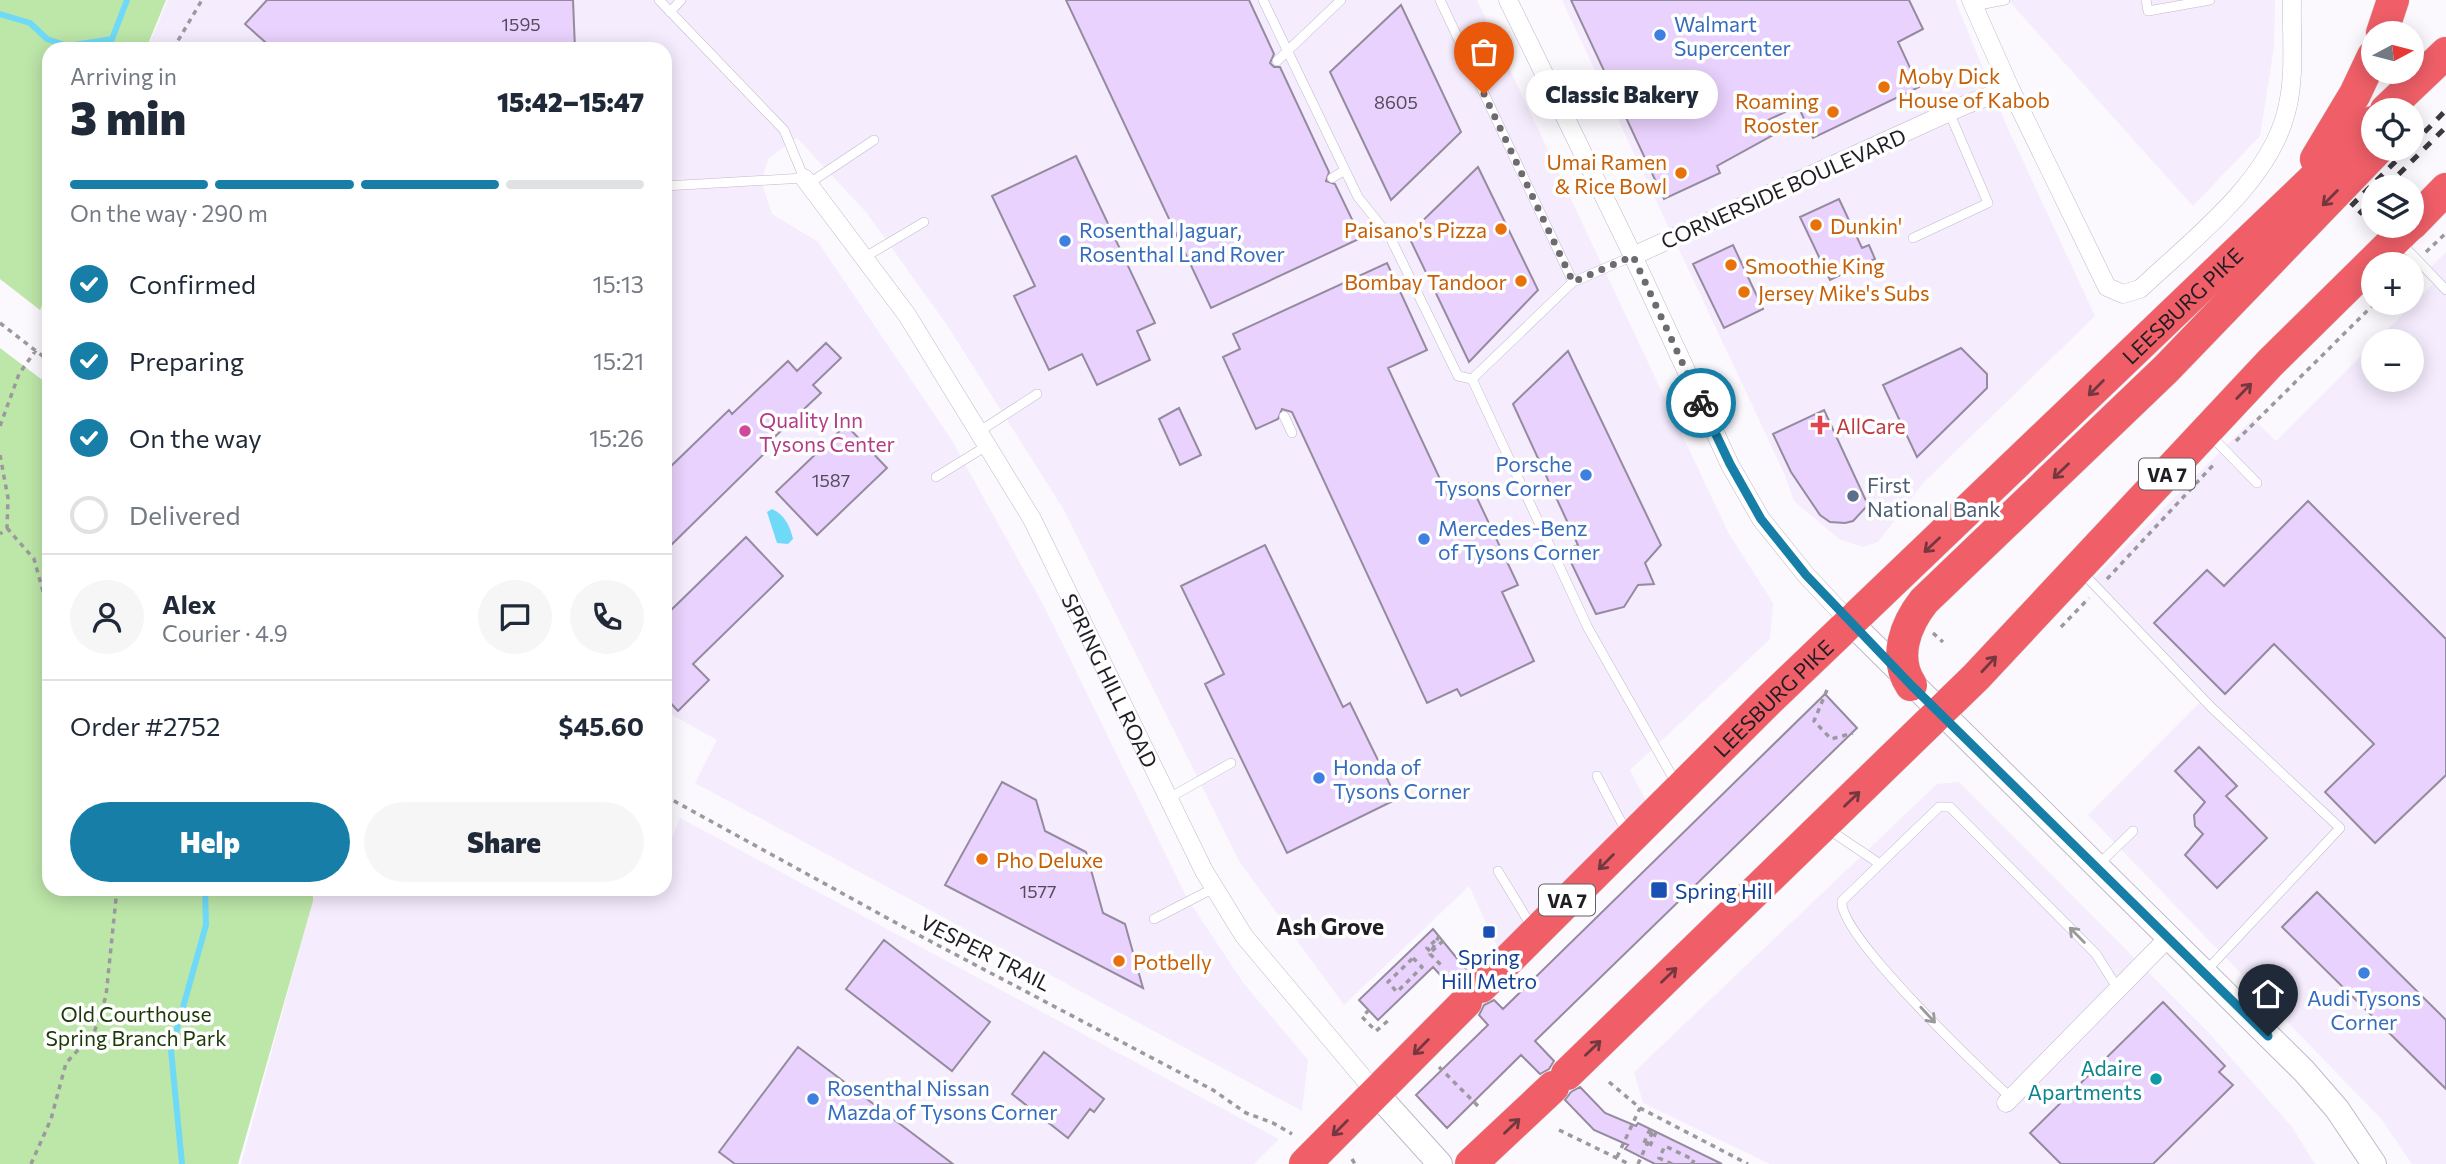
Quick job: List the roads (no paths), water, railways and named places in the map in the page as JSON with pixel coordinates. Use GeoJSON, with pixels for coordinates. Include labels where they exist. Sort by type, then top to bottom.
{"type":"FeatureCollection","features":[{"type":"Feature","properties":{"kind":"highway"},"geometry":{"type":"LineString","coordinates":[[2386,21],[2393,0]]}},
{"type":"Feature","properties":{"kind":"highway"},"geometry":{"type":"LineString","coordinates":[[2399,98],[2446,53]]}},
{"type":"Feature","properties":{"kind":"highway"},"geometry":{"type":"LineString","coordinates":[[2418,98],[2446,63]]}},
{"type":"Feature","properties":{"kind":"highway"},"geometry":{"type":"LineString","coordinates":[[2267,220],[2328,141],[2361,79]]}},
{"type":"Feature","properties":{"kind":"highway","name":"LEESBURG PIKE"},"geometry":{"type":"LineString","coordinates":[[1306,1164],[1535,932],[1850,622],[2059,424],[2267,220],[2361,133]]}},
{"type":"Feature","properties":{"kind":"highway"},"geometry":{"type":"LineString","coordinates":[[1911,685],[1903,670],[1901,654],[1911,621],[1924,601],[2165,369],[2366,161]]}},
{"type":"Feature","properties":{"kind":"highway","name":"VA 7"},"geometry":{"type":"LineString","coordinates":[[2424,211],[2446,189]]}},
{"type":"Feature","properties":{"kind":"highway","name":"VA 7"},"geometry":{"type":"LineString","coordinates":[[1472,1164],[1824,827],[1940,712],[2089,578],[2398,238]]}},
{"type":"Feature","properties":{"kind":"street"},"geometry":{"type":"LineString","coordinates":[[1508,0],[1633,256],[1730,464],[1755,508],[1806,575],[1911,685],[2312,1081],[2337,1109],[2374,1164]]}},
{"type":"Feature","properties":{"kind":"street"},"geometry":{"type":"LineString","coordinates":[[1972,3],[2010,88],[2107,287],[2113,292],[2131,293],[2140,289],[2217,216],[2265,164],[2286,114],[2293,68],[2292,0]]}},
{"type":"Feature","properties":{"kind":"street","name":"CORNERSIDE BOULEVARD"},"geometry":{"type":"LineString","coordinates":[[1633,256],[1950,112],[2010,88]]}},
{"type":"Feature","properties":{"kind":"street","name":"SPRING HILL ROAD"},"geometry":{"type":"LineString","coordinates":[[806,181],[907,315],[1032,519],[1214,888],[1264,964],[1440,1164]]}},
{"type":"Feature","properties":{"kind":"street"},"geometry":{"type":"LineString","coordinates":[[2008,1100],[2169,937]]}},
{"type":"Feature","properties":{"kind":"lane"},"geometry":{"type":"LineString","coordinates":[[660,0],[784,130],[806,181]]}},
{"type":"Feature","properties":{"kind":"lane"},"geometry":{"type":"LineString","coordinates":[[670,12],[681,0]]}},
{"type":"Feature","properties":{"kind":"lane"},"geometry":{"type":"LineString","coordinates":[[1263,0],[1358,197],[1390,237],[1458,376],[1472,379]]}},
{"type":"Feature","properties":{"kind":"lane"},"geometry":{"type":"LineString","coordinates":[[1277,61],[1341,0]]}},
{"type":"Feature","properties":{"kind":"lane"},"geometry":{"type":"LineString","coordinates":[[1440,0],[1573,282]]}},
{"type":"Feature","properties":{"kind":"lane"},"geometry":{"type":"LineString","coordinates":[[1972,3],[2005,0]]}},
{"type":"Feature","properties":{"kind":"lane"},"geometry":{"type":"LineString","coordinates":[[2146,0],[2148,11],[2210,0]]}},
{"type":"Feature","properties":{"kind":"lane"},"geometry":{"type":"LineString","coordinates":[[1913,239],[1988,203],[1950,112]]}},
{"type":"Feature","properties":{"kind":"lane"},"geometry":{"type":"LineString","coordinates":[[672,186],[806,181],[874,140]]}},
{"type":"Feature","properties":{"kind":"lane"},"geometry":{"type":"LineString","coordinates":[[1332,178],[1345,170]]}},
{"type":"Feature","properties":{"kind":"lane"},"geometry":{"type":"LineString","coordinates":[[865,257],[924,222]]}},
{"type":"Feature","properties":{"kind":"lane"},"geometry":{"type":"LineString","coordinates":[[2412,238],[2446,290]]}},
{"type":"Feature","properties":{"kind":"lane"},"geometry":{"type":"LineString","coordinates":[[1472,379],[1573,282],[1633,256]]}},
{"type":"Feature","properties":{"kind":"lane"},"geometry":{"type":"LineString","coordinates":[[1472,379],[1588,628],[1679,790]]}},
{"type":"Feature","properties":{"kind":"lane"},"geometry":{"type":"LineString","coordinates":[[936,477],[1037,394]]}},
{"type":"Feature","properties":{"kind":"lane"},"geometry":{"type":"LineString","coordinates":[[1284,416],[1292,433]]}},
{"type":"Feature","properties":{"kind":"lane"},"geometry":{"type":"LineString","coordinates":[[2216,441],[2257,482]]}},
{"type":"Feature","properties":{"kind":"lane"},"geometry":{"type":"LineString","coordinates":[[2089,578],[2211,707],[2340,828],[2204,973]]}},
{"type":"Feature","properties":{"kind":"lane"},"geometry":{"type":"LineString","coordinates":[[1169,798],[1231,763]]}},
{"type":"Feature","properties":{"kind":"lane"},"geometry":{"type":"LineString","coordinates":[[1597,776],[1630,838]]}},
{"type":"Feature","properties":{"kind":"lane"},"geometry":{"type":"LineString","coordinates":[[2008,1100],[1881,965],[1841,906],[1842,901],[1939,807],[1950,807],[2096,954],[2118,989]]}},
{"type":"Feature","properties":{"kind":"lane"},"geometry":{"type":"LineString","coordinates":[[1824,827],[1880,864]]}},
{"type":"Feature","properties":{"kind":"lane"},"geometry":{"type":"LineString","coordinates":[[2097,866],[2133,831]]}},
{"type":"Feature","properties":{"kind":"lane"},"geometry":{"type":"LineString","coordinates":[[1498,871],[1535,932]]}},
{"type":"Feature","properties":{"kind":"lane"},"geometry":{"type":"LineString","coordinates":[[1154,919],[1214,888]]}},
{"type":"Feature","properties":{"kind":"water"},"geometry":{"type":"Polygon","coordinates":[[[772,509],[783,517],[788,525],[793,539],[788,544],[777,543],[767,512],[772,509]]]}},
{"type":"Feature","properties":{"kind":"waterway"},"geometry":{"type":"LineString","coordinates":[[109,42],[127,0]]}},
{"type":"Feature","properties":{"kind":"waterway"},"geometry":{"type":"LineString","coordinates":[[0,14],[30,23],[47,39],[56,42]]}},
{"type":"Feature","properties":{"kind":"waterway"},"geometry":{"type":"LineString","coordinates":[[93,42],[112,39]]}},
{"type":"Feature","properties":{"kind":"waterway"},"geometry":{"type":"LineString","coordinates":[[182,1164],[171,1050],[206,925],[205,896]]}},
{"type":"Feature","properties":{"kind":"railway"},"geometry":{"type":"LineString","coordinates":[[2424,133],[2446,110]]}},
{"type":"Feature","properties":{"kind":"railway"},"geometry":{"type":"LineString","coordinates":[[2398,175],[2446,127]]}},
{"type":"Feature","properties":{"kind":"railway"},"geometry":{"type":"LineString","coordinates":[[2351,206],[2396,161]]}},
{"type":"Feature","properties":{"kind":"place","name":"Walmart Supercenter"},"geometry":{"type":"Point","coordinates":[1660,35]}},
{"type":"Feature","properties":{"kind":"place","name":"Moby Dick House of Kabob"},"geometry":{"type":"Point","coordinates":[1884,87]}},
{"type":"Feature","properties":{"kind":"place","name":"Classic Bakery"},"geometry":{"type":"Point","coordinates":[1484,94]}},
{"type":"Feature","properties":{"kind":"place","name":"Roaming Rooster"},"geometry":{"type":"Point","coordinates":[1833,112]}},
{"type":"Feature","properties":{"kind":"place","name":"Umai Ramen & Rice Bowl"},"geometry":{"type":"Point","coordinates":[1681,173]}},
{"type":"Feature","properties":{"kind":"place","name":"Dunkin'"},"geometry":{"type":"Point","coordinates":[1816,225]}},
{"type":"Feature","properties":{"kind":"place","name":"Paisano's Pizza"},"geometry":{"type":"Point","coordinates":[1501,229]}},
{"type":"Feature","properties":{"kind":"place","name":"Rosenthal Jaguar, Rosenthal Land Rover"},"geometry":{"type":"Point","coordinates":[1065,241]}},
{"type":"Feature","properties":{"kind":"place","name":"Smoothie King"},"geometry":{"type":"Point","coordinates":[1731,265]}},
{"type":"Feature","properties":{"kind":"place","name":"Bombay Tandoor"},"geometry":{"type":"Point","coordinates":[1521,281]}},
{"type":"Feature","properties":{"kind":"place","name":"Jersey Mike's Subs"},"geometry":{"type":"Point","coordinates":[1744,292]}},
{"type":"Feature","properties":{"kind":"place","name":"AllCare"},"geometry":{"type":"Point","coordinates":[1820,425]}},
{"type":"Feature","properties":{"kind":"place","name":"Quality Inn Tysons Center"},"geometry":{"type":"Point","coordinates":[745,431]}},
{"type":"Feature","properties":{"kind":"place","name":"Porsche Tysons Corner"},"geometry":{"type":"Point","coordinates":[1586,475]}},
{"type":"Feature","properties":{"kind":"place","name":"First National Bank"},"geometry":{"type":"Point","coordinates":[1853,496]}},
{"type":"Feature","properties":{"kind":"place","name":"Mercedes-Benz of Tysons Corner"},"geometry":{"type":"Point","coordinates":[1424,539]}},
{"type":"Feature","properties":{"kind":"place","name":"Honda of Tysons Corner"},"geometry":{"type":"Point","coordinates":[1319,778]}},
{"type":"Feature","properties":{"kind":"place","name":"Pho Deluxe"},"geometry":{"type":"Point","coordinates":[982,859]}},
{"type":"Feature","properties":{"kind":"place","name":"Spring Hill"},"geometry":{"type":"Point","coordinates":[1659,890]}},
{"type":"Feature","properties":{"kind":"place","name":"Spring Hill Metro"},"geometry":{"type":"Point","coordinates":[1489,932]}},
{"type":"Feature","properties":{"kind":"place","name":"Potbelly"},"geometry":{"type":"Point","coordinates":[1119,961]}},
{"type":"Feature","properties":{"kind":"place","name":"Audi Tysons Corner"},"geometry":{"type":"Point","coordinates":[2364,973]}},
{"type":"Feature","properties":{"kind":"place","name":"Adaire Apartments"},"geometry":{"type":"Point","coordinates":[2156,1079]}},
{"type":"Feature","properties":{"kind":"place","name":"Rosenthal Nissan Mazda of Tysons Corner"},"geometry":{"type":"Point","coordinates":[813,1099]}},
{"type":"Feature","properties":{"kind":"district","name":"Ash Grove"},"geometry":{"type":"Point","coordinates":[1330,926]}},
{"type":"Feature","properties":{"kind":"park label","name":"Old Courthouse Spring Branch Park"},"geometry":{"type":"Point","coordinates":[136,1025]}}]}
